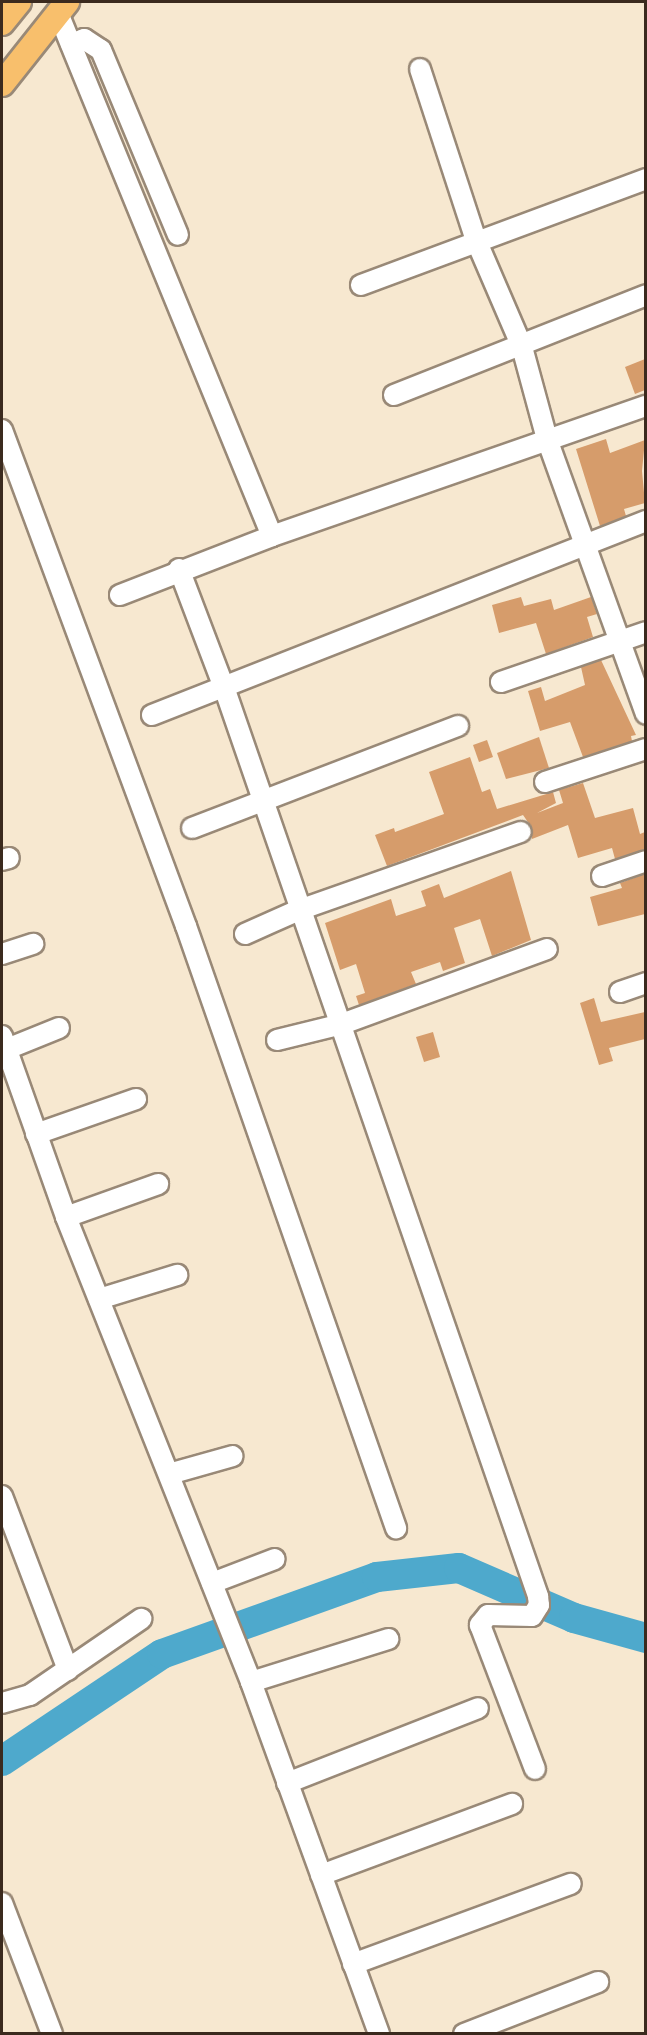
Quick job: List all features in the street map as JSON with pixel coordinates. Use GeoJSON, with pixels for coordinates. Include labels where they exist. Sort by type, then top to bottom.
{"type":"FeatureCollection","features":[{"type":"Feature","properties":{"kind":"main road"},"geometry":{"type":"LineString","coordinates":[[2,23],[19,2]]}},
{"type":"Feature","properties":{"kind":"main road"},"geometry":{"type":"LineString","coordinates":[[2,84],[63,7]]}},
{"type":"Feature","properties":{"kind":"street"},"geometry":{"type":"LineString","coordinates":[[63,7],[71,44],[272,536]]}},
{"type":"Feature","properties":{"kind":"street"},"geometry":{"type":"LineString","coordinates":[[71,44],[84,39],[101,50],[178,235]]}},
{"type":"Feature","properties":{"kind":"street"},"geometry":{"type":"LineString","coordinates":[[420,69],[476,240],[522,347],[547,439],[645,714]]}},
{"type":"Feature","properties":{"kind":"street"},"geometry":{"type":"LineString","coordinates":[[362,285],[476,240],[645,179]]}},
{"type":"Feature","properties":{"kind":"street"},"geometry":{"type":"LineString","coordinates":[[394,395],[522,347],[645,295]]}},
{"type":"Feature","properties":{"kind":"street"},"geometry":{"type":"LineString","coordinates":[[120,595],[179,569],[645,406]]}},
{"type":"Feature","properties":{"kind":"street"},"geometry":{"type":"LineString","coordinates":[[2,430],[186,926],[396,1528]]}},
{"type":"Feature","properties":{"kind":"street"},"geometry":{"type":"LineString","coordinates":[[152,716],[225,690],[645,521]]}},
{"type":"Feature","properties":{"kind":"street"},"geometry":{"type":"LineString","coordinates":[[179,569],[225,690],[299,910],[342,1024],[538,1596],[539,1605],[532,1616],[488,1615],[480,1625],[535,1769]]}},
{"type":"Feature","properties":{"kind":"street"},"geometry":{"type":"LineString","coordinates":[[501,682],[620,643],[645,632]]}},
{"type":"Feature","properties":{"kind":"street"},"geometry":{"type":"LineString","coordinates":[[192,828],[458,726]]}},
{"type":"Feature","properties":{"kind":"street"},"geometry":{"type":"LineString","coordinates":[[545,782],[645,749]]}},
{"type":"Feature","properties":{"kind":"street"},"geometry":{"type":"LineString","coordinates":[[245,934],[299,910],[521,832]]}},
{"type":"Feature","properties":{"kind":"street"},"geometry":{"type":"LineString","coordinates":[[602,876],[645,861]]}},
{"type":"Feature","properties":{"kind":"street"},"geometry":{"type":"LineString","coordinates":[[2,954],[33,944]]}},
{"type":"Feature","properties":{"kind":"street"},"geometry":{"type":"LineString","coordinates":[[277,1040],[342,1024],[547,949]]}},
{"type":"Feature","properties":{"kind":"street"},"geometry":{"type":"LineString","coordinates":[[620,992],[645,983]]}},
{"type":"Feature","properties":{"kind":"street"},"geometry":{"type":"LineString","coordinates":[[59,1028],[4,1042],[66,1217],[251,1682],[379,2034]]}},
{"type":"Feature","properties":{"kind":"street"},"geometry":{"type":"LineString","coordinates":[[36,1134],[136,1099]]}},
{"type":"Feature","properties":{"kind":"street"},"geometry":{"type":"LineString","coordinates":[[66,1217],[158,1184]]}},
{"type":"Feature","properties":{"kind":"street"},"geometry":{"type":"LineString","coordinates":[[99,1299],[177,1275]]}},
{"type":"Feature","properties":{"kind":"street"},"geometry":{"type":"LineString","coordinates":[[169,1474],[233,1456]]}},
{"type":"Feature","properties":{"kind":"street"},"geometry":{"type":"LineString","coordinates":[[2,1496],[68,1670]]}},
{"type":"Feature","properties":{"kind":"street"},"geometry":{"type":"LineString","coordinates":[[212,1583],[275,1559]]}},
{"type":"Feature","properties":{"kind":"street"},"geometry":{"type":"LineString","coordinates":[[2,1703],[30,1695],[141,1620]]}},
{"type":"Feature","properties":{"kind":"street"},"geometry":{"type":"LineString","coordinates":[[251,1682],[388,1639]]}},
{"type":"Feature","properties":{"kind":"street"},"geometry":{"type":"LineString","coordinates":[[287,1783],[478,1708]]}},
{"type":"Feature","properties":{"kind":"street"},"geometry":{"type":"LineString","coordinates":[[321,1875],[512,1804]]}},
{"type":"Feature","properties":{"kind":"street"},"geometry":{"type":"LineString","coordinates":[[353,1964],[571,1884]]}},
{"type":"Feature","properties":{"kind":"street"},"geometry":{"type":"LineString","coordinates":[[2,1903],[52,2034]]}},
{"type":"Feature","properties":{"kind":"street"},"geometry":{"type":"LineString","coordinates":[[464,2034],[598,1982]]}},
{"type":"Feature","properties":{"kind":"building"},"geometry":{"type":"Polygon","coordinates":[[[645,359],[645,390],[635,394],[625,367],[645,359]]]}},
{"type":"Feature","properties":{"kind":"building"},"geometry":{"type":"Polygon","coordinates":[[[606,439],[610,453],[645,440],[642,471],[645,503],[624,509],[626,516],[600,526],[576,449],[606,439]]]}},
{"type":"Feature","properties":{"kind":"building"},"geometry":{"type":"Polygon","coordinates":[[[521,597],[524,606],[551,599],[554,610],[591,597],[597,614],[587,617],[593,637],[546,654],[536,623],[499,633],[492,605],[521,597]]]}},
{"type":"Feature","properties":{"kind":"building"},"geometry":{"type":"Polygon","coordinates":[[[601,660],[636,735],[631,736],[632,741],[583,757],[570,722],[540,731],[528,691],[541,687],[545,701],[585,685],[581,667],[601,660]]]}},
{"type":"Feature","properties":{"kind":"building"},"geometry":{"type":"Polygon","coordinates":[[[539,737],[549,768],[506,779],[497,753],[539,737]]]}},
{"type":"Feature","properties":{"kind":"building"},"geometry":{"type":"Polygon","coordinates":[[[487,740],[493,757],[479,762],[473,745],[487,740]]]}},
{"type":"Feature","properties":{"kind":"building"},"geometry":{"type":"Polygon","coordinates":[[[470,757],[482,792],[490,789],[497,809],[553,792],[556,803],[537,813],[563,803],[559,790],[583,783],[595,818],[633,808],[640,834],[645,832],[645,849],[615,859],[612,848],[578,858],[568,825],[532,839],[532,828],[523,815],[387,866],[375,835],[394,828],[395,832],[444,814],[429,772],[470,757]]]}},
{"type":"Feature","properties":{"kind":"building"},"geometry":{"type":"Polygon","coordinates":[[[511,871],[531,940],[492,956],[480,919],[454,928],[465,963],[443,971],[440,962],[411,972],[416,984],[359,1005],[356,996],[365,993],[356,964],[340,970],[325,923],[391,899],[396,916],[426,906],[421,891],[439,884],[444,898],[511,871]]]}},
{"type":"Feature","properties":{"kind":"building"},"geometry":{"type":"Polygon","coordinates":[[[645,874],[645,914],[598,926],[590,897],[622,888],[620,883],[645,874]]]}},
{"type":"Feature","properties":{"kind":"building"},"geometry":{"type":"Polygon","coordinates":[[[594,998],[601,1022],[645,1012],[645,1039],[609,1048],[613,1061],[599,1065],[580,1003],[594,998]]]}},
{"type":"Feature","properties":{"kind":"building"},"geometry":{"type":"Polygon","coordinates":[[[433,1032],[440,1057],[424,1062],[416,1037],[433,1032]]]}},
{"type":"Feature","properties":{"kind":"waterway"},"geometry":{"type":"LineString","coordinates":[[2,1761],[162,1654],[377,1577],[459,1568],[574,1618],[646,1638]]}}]}
